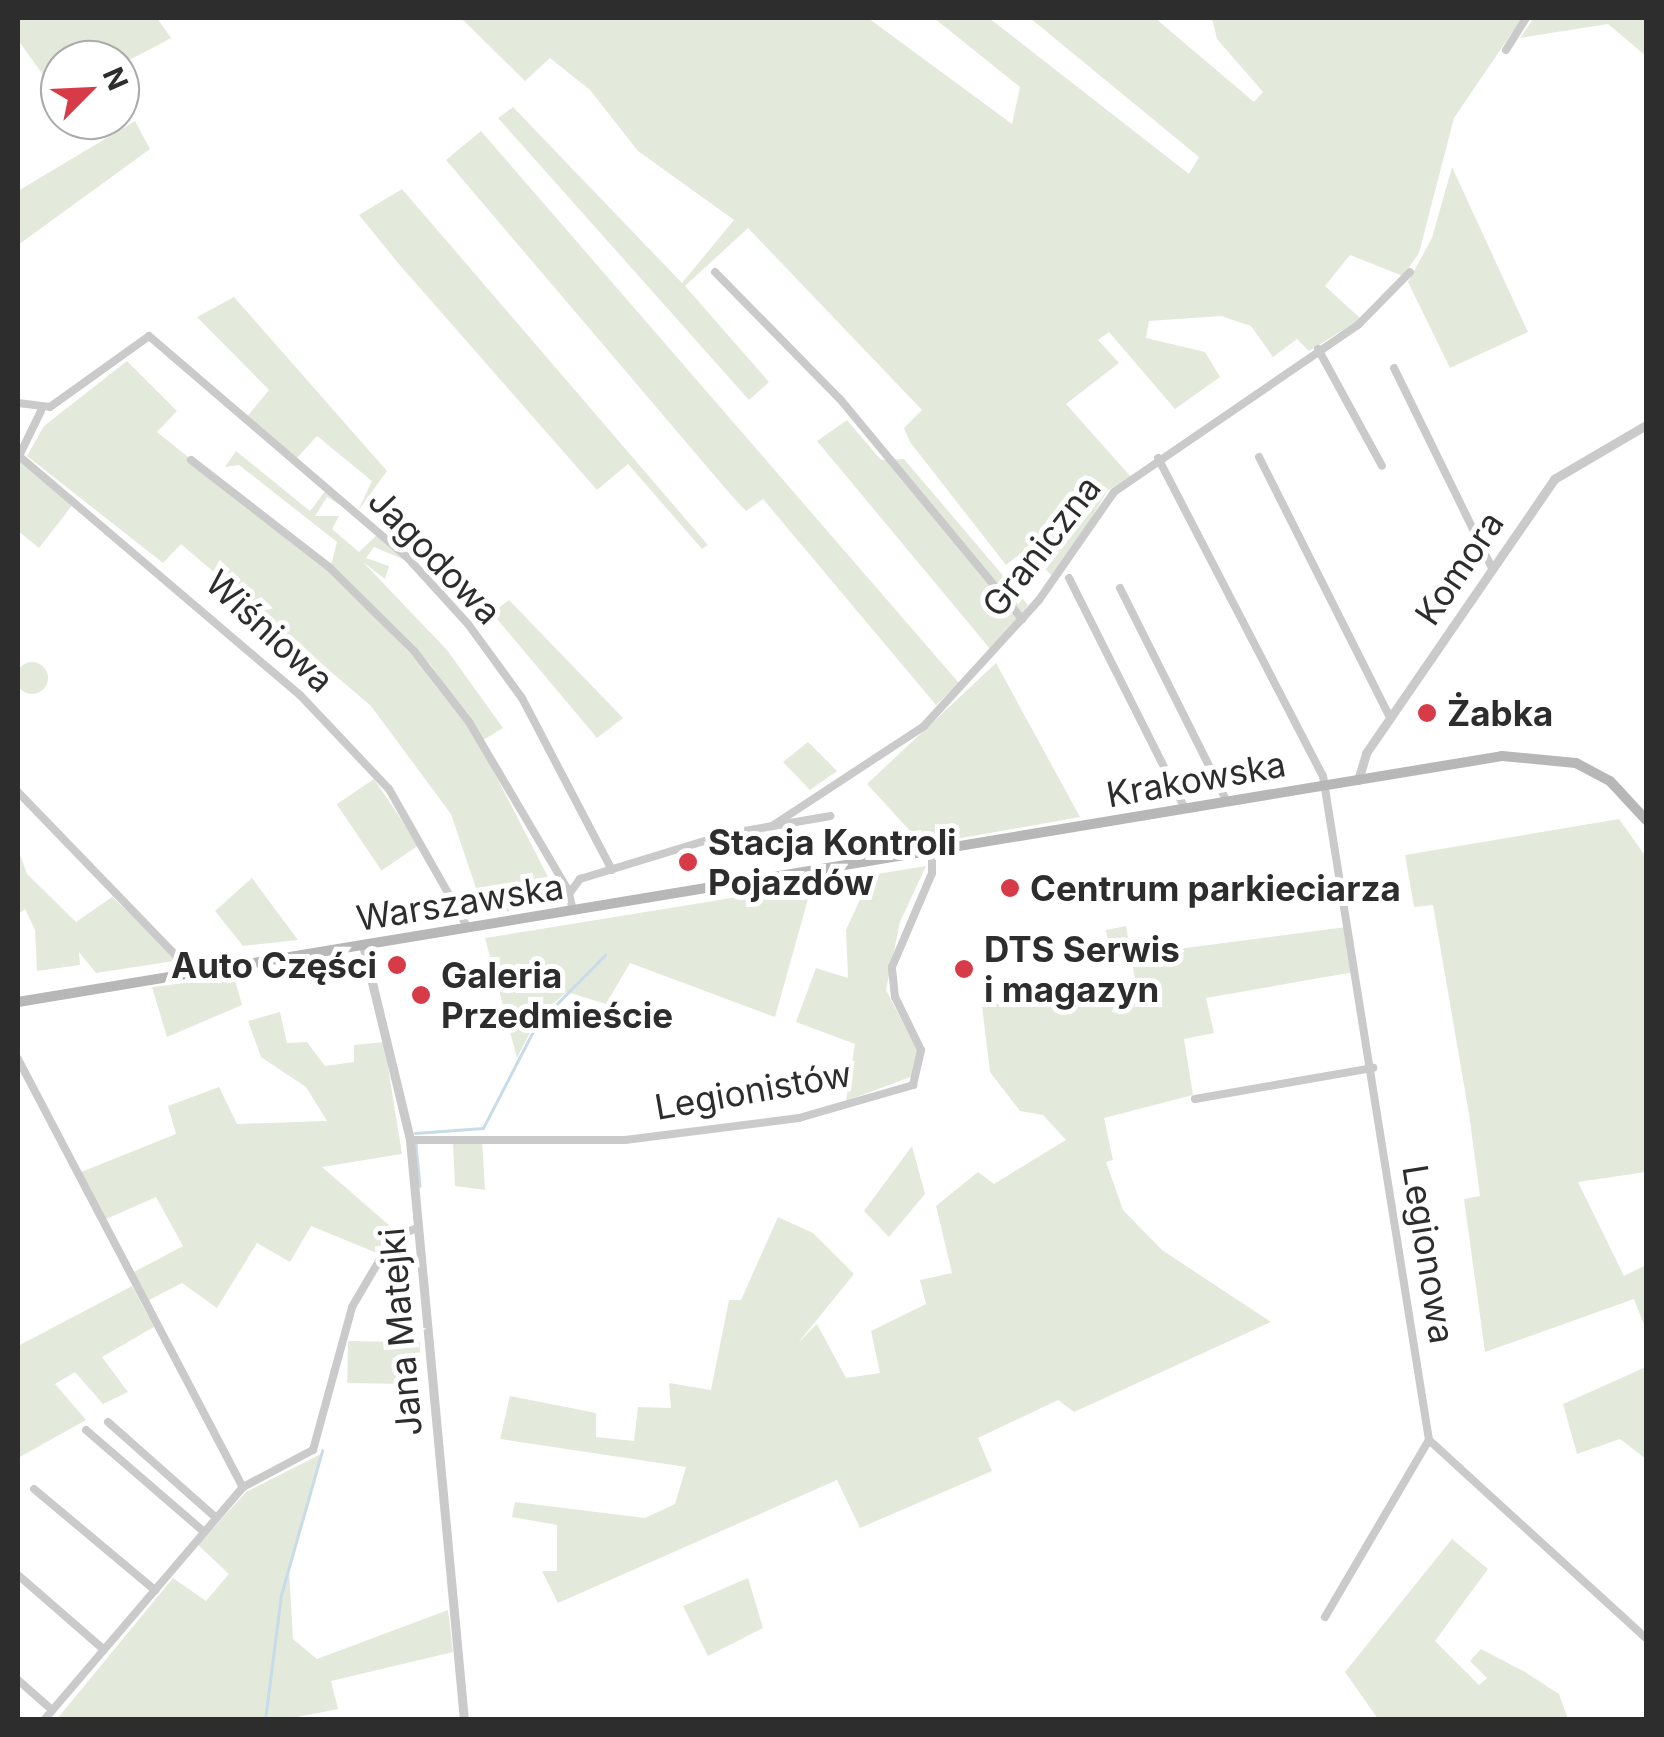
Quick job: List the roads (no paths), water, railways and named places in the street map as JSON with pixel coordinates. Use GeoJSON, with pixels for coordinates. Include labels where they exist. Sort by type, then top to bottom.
{"type":"FeatureCollection","features":[{"type":"Feature","properties":{"kind":"main road","name":"Krakowska"},"geometry":{"type":"LineString","coordinates":[[734,884],[1358,780],[1538,755],[1594,771],[1646,820]]}},
{"type":"Feature","properties":{"kind":"main road","name":"Warszawska"},"geometry":{"type":"LineString","coordinates":[[18,1002],[734,884]]}},
{"type":"Feature","properties":{"kind":"street"},"geometry":{"type":"LineString","coordinates":[[1506,50],[1526,18]]}},
{"type":"Feature","properties":{"kind":"street"},"geometry":{"type":"LineString","coordinates":[[715,272],[840,399],[1022,619]]}},
{"type":"Feature","properties":{"kind":"street","name":"Graniczna"},"geometry":{"type":"LineString","coordinates":[[772,826],[924,726],[1022,619],[1103,503],[1158,458],[1358,325],[1410,272]]}},
{"type":"Feature","properties":{"kind":"street","name":"Jagodowa"},"geometry":{"type":"LineString","coordinates":[[41,411],[149,336],[407,558],[468,624],[522,698],[612,870]]}},
{"type":"Feature","properties":{"kind":"street"},"geometry":{"type":"LineString","coordinates":[[1318,349],[1382,466]]}},
{"type":"Feature","properties":{"kind":"street"},"geometry":{"type":"LineString","coordinates":[[1394,368],[1492,568]]}},
{"type":"Feature","properties":{"kind":"street"},"geometry":{"type":"LineString","coordinates":[[18,403],[41,411]]}},
{"type":"Feature","properties":{"kind":"street","name":"Wiśniowa"},"geometry":{"type":"LineString","coordinates":[[41,411],[19,456],[300,695],[389,789],[468,928]]}},
{"type":"Feature","properties":{"kind":"street","name":"Komora"},"geometry":{"type":"LineString","coordinates":[[1358,780],[1390,718],[1492,568],[1567,467],[1646,425]]}},
{"type":"Feature","properties":{"kind":"street"},"geometry":{"type":"LineString","coordinates":[[1258,457],[1390,718]]}},
{"type":"Feature","properties":{"kind":"street","name":"Legionowa"},"geometry":{"type":"LineString","coordinates":[[1158,458],[1325,786],[1373,1068],[1429,1440]]}},
{"type":"Feature","properties":{"kind":"street"},"geometry":{"type":"LineString","coordinates":[[191,460],[328,567],[414,651],[470,722],[569,892],[573,911]]}},
{"type":"Feature","properties":{"kind":"street"},"geometry":{"type":"LineString","coordinates":[[1069,578],[1185,808]]}},
{"type":"Feature","properties":{"kind":"street"},"geometry":{"type":"LineString","coordinates":[[1120,588],[1226,802]]}},
{"type":"Feature","properties":{"kind":"street"},"geometry":{"type":"LineString","coordinates":[[18,792],[193,973]]}},
{"type":"Feature","properties":{"kind":"street","name":"Graniczna"},"geometry":{"type":"LineString","coordinates":[[569,892],[612,870],[772,826],[830,816]]}},
{"type":"Feature","properties":{"kind":"street","name":"Legionistów"},"geometry":{"type":"LineString","coordinates":[[410,1140],[625,1140],[799,1118],[913,1085],[921,1050],[894,997],[892,967],[932,852]]}},
{"type":"Feature","properties":{"kind":"street","name":"Jana Matejki"},"geometry":{"type":"LineString","coordinates":[[364,946],[410,1140],[464,1720]]}},
{"type":"Feature","properties":{"kind":"street"},"geometry":{"type":"LineString","coordinates":[[18,1059],[242,1487]]}},
{"type":"Feature","properties":{"kind":"street"},"geometry":{"type":"LineString","coordinates":[[1196,1099],[1373,1068]]}},
{"type":"Feature","properties":{"kind":"street"},"geometry":{"type":"LineString","coordinates":[[44,1720],[242,1487],[298,1460],[322,1428],[352,1306],[392,1237],[418,1228]]}},
{"type":"Feature","properties":{"kind":"street"},"geometry":{"type":"LineString","coordinates":[[108,1422],[216,1518]]}},
{"type":"Feature","properties":{"kind":"street"},"geometry":{"type":"LineString","coordinates":[[86,1430],[204,1532]]}},
{"type":"Feature","properties":{"kind":"street"},"geometry":{"type":"LineString","coordinates":[[1325,1616],[1429,1440],[1646,1638]]}},
{"type":"Feature","properties":{"kind":"street"},"geometry":{"type":"LineString","coordinates":[[34,1489],[155,1590]]}},
{"type":"Feature","properties":{"kind":"street"},"geometry":{"type":"LineString","coordinates":[[18,1575],[104,1649]]}},
{"type":"Feature","properties":{"kind":"street"},"geometry":{"type":"LineString","coordinates":[[18,1680],[52,1710]]}},
{"type":"Feature","properties":{"kind":"waterway"},"geometry":{"type":"LineString","coordinates":[[415,1133],[483,1128],[537,1024],[605,955]]}},
{"type":"Feature","properties":{"kind":"waterway"},"geometry":{"type":"LineString","coordinates":[[416,1144],[420,1186]]}},
{"type":"Feature","properties":{"kind":"waterway"},"geometry":{"type":"LineString","coordinates":[[265,1720],[281,1595],[322,1451]]}},
{"type":"Feature","properties":{"kind":"place","name":"Żabka"},"geometry":{"type":"Point","coordinates":[1427,713]}},
{"type":"Feature","properties":{"kind":"place","name":"Stacja Kontroli Pojazdów"},"geometry":{"type":"Point","coordinates":[688,862]}},
{"type":"Feature","properties":{"kind":"place","name":"Centrum parkieciarza"},"geometry":{"type":"Point","coordinates":[1010,888]}},
{"type":"Feature","properties":{"kind":"place","name":"Auto Części"},"geometry":{"type":"Point","coordinates":[397,965]}},
{"type":"Feature","properties":{"kind":"place","name":"DTS Serwis i magazyn"},"geometry":{"type":"Point","coordinates":[964,969]}},
{"type":"Feature","properties":{"kind":"place","name":"Galeria Przedmieście"},"geometry":{"type":"Point","coordinates":[421,995]}}]}
